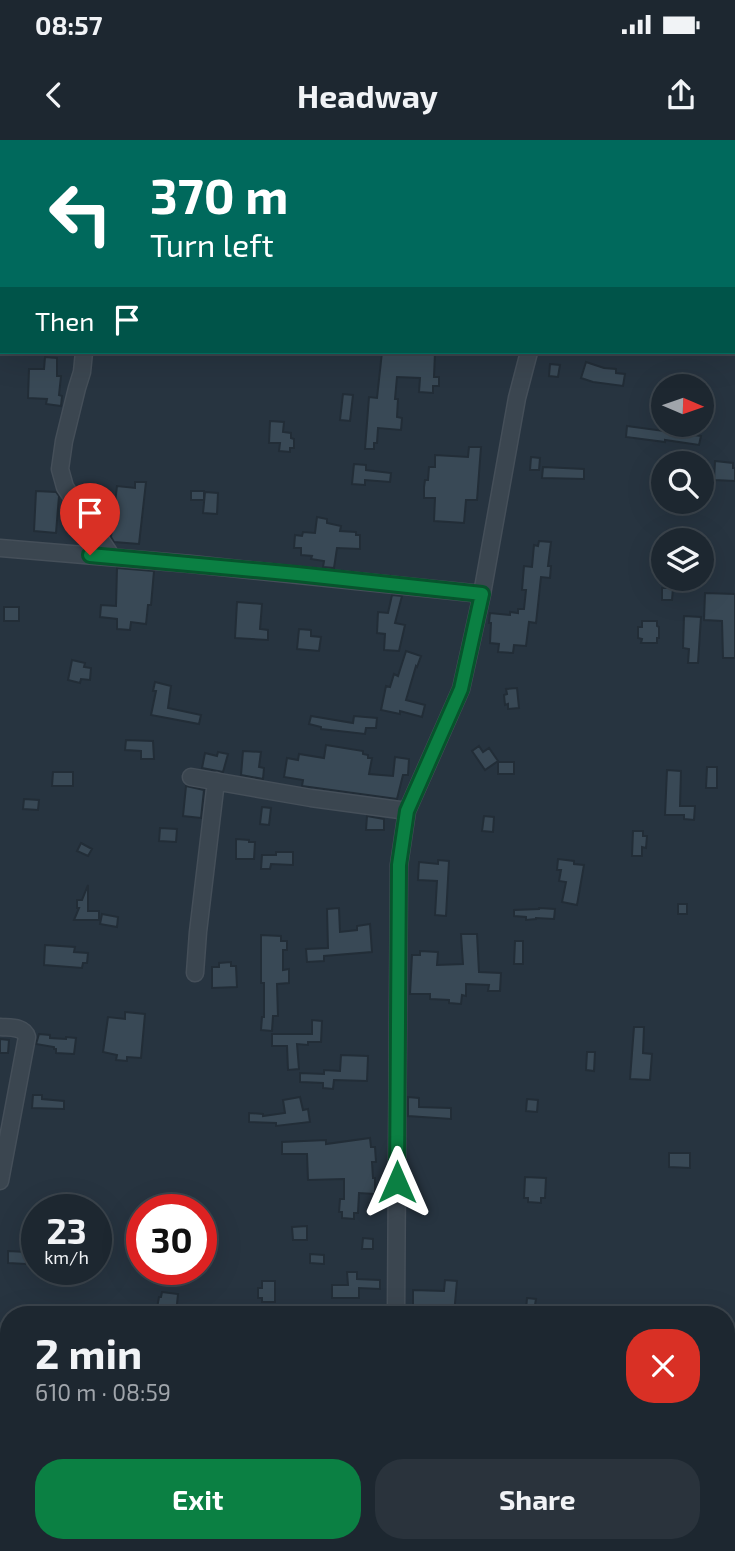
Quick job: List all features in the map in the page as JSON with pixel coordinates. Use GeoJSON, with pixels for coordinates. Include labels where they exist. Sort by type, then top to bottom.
{"type":"FeatureCollection","features":[{"type":"Feature","properties":{"kind":"street"},"geometry":{"type":"LineString","coordinates":[[84,354],[60,469],[65,487],[112,557]]}},
{"type":"Feature","properties":{"kind":"street"},"geometry":{"type":"LineString","coordinates":[[396,1306],[399,865],[407,811],[461,689],[482,594],[517,398],[528,354]]}},
{"type":"Feature","properties":{"kind":"street"},"geometry":{"type":"LineString","coordinates":[[0,548],[482,594]]}},
{"type":"Feature","properties":{"kind":"street"},"geometry":{"type":"LineString","coordinates":[[191,777],[407,811]]}},
{"type":"Feature","properties":{"kind":"street"},"geometry":{"type":"LineString","coordinates":[[195,973],[216,781]]}},
{"type":"Feature","properties":{"kind":"street"},"geometry":{"type":"LineString","coordinates":[[0,1027],[23,1030],[27,1037],[0,1181]]}},
{"type":"Feature","properties":{"kind":"building"},"geometry":{"type":"Polygon","coordinates":[[[382,354],[435,354],[434,377],[439,377],[439,386],[433,386],[433,393],[419,392],[420,378],[397,377],[395,399],[398,399],[397,417],[402,418],[401,430],[378,428],[374,449],[365,449],[369,397],[377,398],[382,354]]]}},
{"type":"Feature","properties":{"kind":"building"},"geometry":{"type":"Polygon","coordinates":[[[45,357],[57,358],[57,376],[61,376],[61,406],[46,404],[47,399],[28,398],[29,369],[44,369],[45,357]]]}},
{"type":"Feature","properties":{"kind":"building"},"geometry":{"type":"Polygon","coordinates":[[[586,362],[616,369],[616,373],[625,374],[623,386],[581,378],[586,362]]]}},
{"type":"Feature","properties":{"kind":"building"},"geometry":{"type":"Polygon","coordinates":[[[550,364],[560,365],[558,377],[549,376],[550,364]]]}},
{"type":"Feature","properties":{"kind":"building"},"geometry":{"type":"Polygon","coordinates":[[[343,394],[353,395],[350,421],[340,420],[343,394]]]}},
{"type":"Feature","properties":{"kind":"building"},"geometry":{"type":"Polygon","coordinates":[[[270,421],[284,422],[283,432],[291,433],[291,438],[294,439],[294,448],[290,448],[290,452],[279,451],[280,443],[269,443],[270,421]]]}},
{"type":"Feature","properties":{"kind":"building"},"geometry":{"type":"Polygon","coordinates":[[[627,426],[651,429],[651,438],[701,438],[699,445],[626,437],[627,426]]]}},
{"type":"Feature","properties":{"kind":"building"},"geometry":{"type":"Polygon","coordinates":[[[469,447],[481,447],[477,500],[466,500],[464,523],[434,521],[435,498],[424,498],[429,467],[435,467],[435,455],[468,457],[469,447]]]}},
{"type":"Feature","properties":{"kind":"building"},"geometry":{"type":"Polygon","coordinates":[[[531,457],[540,458],[539,470],[530,470],[531,457]]]}},
{"type":"Feature","properties":{"kind":"building"},"geometry":{"type":"Polygon","coordinates":[[[715,461],[733,463],[735,481],[714,480],[715,461]]]}},
{"type":"Feature","properties":{"kind":"building"},"geometry":{"type":"Polygon","coordinates":[[[354,464],[366,465],[366,470],[391,473],[390,482],[365,480],[365,485],[352,484],[354,464]]]}},
{"type":"Feature","properties":{"kind":"building"},"geometry":{"type":"Polygon","coordinates":[[[543,467],[584,469],[584,479],[542,478],[543,467]]]}},
{"type":"Feature","properties":{"kind":"building"},"geometry":{"type":"Polygon","coordinates":[[[135,482],[146,482],[139,544],[114,542],[111,537],[117,486],[135,488],[135,482]]]}},
{"type":"Feature","properties":{"kind":"building"},"geometry":{"type":"Polygon","coordinates":[[[36,491],[56,492],[59,496],[56,533],[34,531],[36,491]]]}},
{"type":"Feature","properties":{"kind":"building"},"geometry":{"type":"Polygon","coordinates":[[[191,491],[204,491],[204,500],[191,500],[191,491]]]}},
{"type":"Feature","properties":{"kind":"building"},"geometry":{"type":"Polygon","coordinates":[[[205,492],[218,493],[217,514],[203,513],[205,492]]]}},
{"type":"Feature","properties":{"kind":"building"},"geometry":{"type":"Polygon","coordinates":[[[317,517],[327,519],[327,523],[341,526],[340,531],[356,532],[356,535],[360,535],[360,549],[337,548],[334,568],[323,567],[324,561],[301,555],[301,548],[294,548],[295,535],[302,536],[303,532],[315,533],[317,517]]]}},
{"type":"Feature","properties":{"kind":"building"},"geometry":{"type":"Polygon","coordinates":[[[539,541],[551,542],[548,566],[551,566],[550,578],[541,577],[536,623],[529,622],[526,646],[514,645],[513,653],[498,652],[499,644],[490,643],[490,613],[510,615],[510,612],[518,613],[518,609],[524,609],[524,566],[532,567],[534,545],[538,546],[539,541]]]}},
{"type":"Feature","properties":{"kind":"building"},"geometry":{"type":"Polygon","coordinates":[[[117,568],[154,571],[151,605],[148,605],[146,624],[131,622],[130,630],[117,629],[117,619],[100,617],[101,605],[116,606],[117,568]]]}},
{"type":"Feature","properties":{"kind":"building"},"geometry":{"type":"Polygon","coordinates":[[[662,591],[673,591],[672,600],[662,600],[662,591]]]}},
{"type":"Feature","properties":{"kind":"building"},"geometry":{"type":"Polygon","coordinates":[[[705,593],[735,594],[735,658],[723,658],[722,621],[704,620],[705,593]]]}},
{"type":"Feature","properties":{"kind":"building"},"geometry":{"type":"Polygon","coordinates":[[[392,595],[402,596],[395,623],[405,625],[399,651],[384,650],[385,634],[377,633],[378,612],[388,613],[392,595]]]}},
{"type":"Feature","properties":{"kind":"building"},"geometry":{"type":"Polygon","coordinates":[[[237,602],[262,604],[260,629],[268,630],[268,640],[235,638],[237,602]]]}},
{"type":"Feature","properties":{"kind":"building"},"geometry":{"type":"Polygon","coordinates":[[[4,607],[19,607],[19,621],[4,621],[4,607]]]}},
{"type":"Feature","properties":{"kind":"building"},"geometry":{"type":"Polygon","coordinates":[[[684,616],[701,617],[698,663],[688,663],[689,649],[683,648],[684,616]]]}},
{"type":"Feature","properties":{"kind":"building"},"geometry":{"type":"Polygon","coordinates":[[[642,621],[657,621],[657,643],[641,643],[638,627],[642,627],[642,621]]]}},
{"type":"Feature","properties":{"kind":"building"},"geometry":{"type":"Polygon","coordinates":[[[299,629],[311,630],[311,636],[321,637],[319,651],[297,649],[299,629]]]}},
{"type":"Feature","properties":{"kind":"building"},"geometry":{"type":"Polygon","coordinates":[[[406,651],[421,656],[406,700],[425,705],[422,717],[400,711],[400,714],[381,710],[386,686],[390,687],[394,674],[398,676],[406,651]]]}},
{"type":"Feature","properties":{"kind":"building"},"geometry":{"type":"Polygon","coordinates":[[[72,660],[85,663],[84,667],[91,668],[90,680],[81,679],[80,683],[68,680],[72,660]]]}},
{"type":"Feature","properties":{"kind":"building"},"geometry":{"type":"Polygon","coordinates":[[[155,682],[171,686],[168,708],[201,715],[199,724],[151,715],[155,682]]]}},
{"type":"Feature","properties":{"kind":"building"},"geometry":{"type":"Polygon","coordinates":[[[517,688],[519,708],[508,709],[504,695],[507,694],[506,689],[517,688]]]}},
{"type":"Feature","properties":{"kind":"building"},"geometry":{"type":"Polygon","coordinates":[[[311,716],[353,723],[354,716],[377,718],[376,728],[366,728],[365,734],[321,729],[309,724],[311,716]]]}},
{"type":"Feature","properties":{"kind":"building"},"geometry":{"type":"Polygon","coordinates":[[[126,740],[153,741],[154,759],[141,759],[141,751],[125,750],[126,740]]]}},
{"type":"Feature","properties":{"kind":"building"},"geometry":{"type":"Polygon","coordinates":[[[326,745],[363,751],[368,758],[372,758],[369,774],[393,776],[395,757],[409,759],[408,775],[403,775],[397,799],[302,786],[303,780],[284,777],[287,758],[298,760],[299,754],[324,758],[326,745]]]}},
{"type":"Feature","properties":{"kind":"building"},"geometry":{"type":"Polygon","coordinates":[[[479,746],[483,752],[489,748],[498,761],[485,770],[472,751],[479,746]]]}},
{"type":"Feature","properties":{"kind":"building"},"geometry":{"type":"Polygon","coordinates":[[[243,751],[261,752],[259,767],[264,768],[263,779],[241,775],[243,751]]]}},
{"type":"Feature","properties":{"kind":"building"},"geometry":{"type":"Polygon","coordinates":[[[218,752],[228,754],[223,772],[202,768],[205,753],[217,756],[218,752]]]}},
{"type":"Feature","properties":{"kind":"building"},"geometry":{"type":"Polygon","coordinates":[[[498,762],[514,762],[514,774],[498,774],[498,762]]]}},
{"type":"Feature","properties":{"kind":"building"},"geometry":{"type":"Polygon","coordinates":[[[707,767],[717,767],[717,788],[706,788],[707,767]]]}},
{"type":"Feature","properties":{"kind":"building"},"geometry":{"type":"Polygon","coordinates":[[[667,770],[681,771],[680,806],[695,806],[694,820],[684,819],[684,815],[665,815],[667,770]]]}},
{"type":"Feature","properties":{"kind":"building"},"geometry":{"type":"Polygon","coordinates":[[[53,772],[73,772],[73,786],[52,786],[53,772]]]}},
{"type":"Feature","properties":{"kind":"building"},"geometry":{"type":"Polygon","coordinates":[[[186,786],[204,790],[201,818],[183,816],[186,786]]]}},
{"type":"Feature","properties":{"kind":"building"},"geometry":{"type":"Polygon","coordinates":[[[24,799],[39,800],[38,810],[23,809],[24,799]]]}},
{"type":"Feature","properties":{"kind":"building"},"geometry":{"type":"Polygon","coordinates":[[[262,807],[271,808],[269,825],[260,824],[262,807]]]}},
{"type":"Feature","properties":{"kind":"building"},"geometry":{"type":"Polygon","coordinates":[[[367,816],[384,819],[384,830],[366,830],[367,816]]]}},
{"type":"Feature","properties":{"kind":"building"},"geometry":{"type":"Polygon","coordinates":[[[484,816],[494,817],[493,832],[482,831],[484,816]]]}},
{"type":"Feature","properties":{"kind":"building"},"geometry":{"type":"Polygon","coordinates":[[[160,828],[177,829],[176,842],[159,841],[160,828]]]}},
{"type":"Feature","properties":{"kind":"building"},"geometry":{"type":"Polygon","coordinates":[[[633,831],[643,831],[643,836],[647,836],[646,848],[642,847],[642,856],[632,856],[633,831]]]}},
{"type":"Feature","properties":{"kind":"building"},"geometry":{"type":"Polygon","coordinates":[[[236,839],[255,842],[254,859],[236,859],[236,839]]]}},
{"type":"Feature","properties":{"kind":"building"},"geometry":{"type":"Polygon","coordinates":[[[81,843],[92,849],[88,856],[77,851],[81,843]]]}},
{"type":"Feature","properties":{"kind":"building"},"geometry":{"type":"Polygon","coordinates":[[[276,852],[293,852],[293,865],[271,864],[270,869],[261,869],[262,855],[276,855],[276,852]]]}},
{"type":"Feature","properties":{"kind":"building"},"geometry":{"type":"Polygon","coordinates":[[[558,859],[584,865],[577,905],[562,902],[566,882],[559,881],[561,870],[557,870],[558,859]]]}},
{"type":"Feature","properties":{"kind":"building"},"geometry":{"type":"Polygon","coordinates":[[[438,860],[449,861],[446,916],[435,915],[437,881],[418,880],[419,862],[438,864],[438,860]]]}},
{"type":"Feature","properties":{"kind":"building"},"geometry":{"type":"Polygon","coordinates":[[[88,885],[88,911],[99,911],[99,920],[74,920],[79,908],[77,900],[82,900],[88,885]]]}},
{"type":"Feature","properties":{"kind":"building"},"geometry":{"type":"Polygon","coordinates":[[[678,904],[687,904],[687,914],[678,914],[678,904]]]}},
{"type":"Feature","properties":{"kind":"building"},"geometry":{"type":"Polygon","coordinates":[[[339,908],[340,932],[357,930],[357,926],[370,924],[372,952],[324,956],[324,961],[307,962],[306,949],[328,948],[327,909],[339,908]]]}},
{"type":"Feature","properties":{"kind":"building"},"geometry":{"type":"Polygon","coordinates":[[[555,909],[554,919],[526,920],[526,917],[514,916],[514,910],[555,909]]]}},
{"type":"Feature","properties":{"kind":"building"},"geometry":{"type":"Polygon","coordinates":[[[102,914],[118,917],[117,927],[100,924],[102,914]]]}},
{"type":"Feature","properties":{"kind":"building"},"geometry":{"type":"Polygon","coordinates":[[[461,934],[477,934],[479,972],[501,973],[500,991],[488,991],[489,985],[466,984],[466,996],[462,995],[461,1004],[430,999],[430,994],[410,994],[412,955],[420,955],[420,951],[438,952],[437,965],[463,964],[461,934]]]}},
{"type":"Feature","properties":{"kind":"building"},"geometry":{"type":"Polygon","coordinates":[[[261,935],[281,936],[281,941],[287,941],[287,950],[283,950],[283,970],[289,969],[289,983],[277,984],[278,1016],[273,1016],[272,1031],[261,1030],[264,1017],[264,983],[261,983],[261,935]]]}},
{"type":"Feature","properties":{"kind":"building"},"geometry":{"type":"Polygon","coordinates":[[[515,941],[523,941],[523,964],[514,964],[515,941]]]}},
{"type":"Feature","properties":{"kind":"building"},"geometry":{"type":"Polygon","coordinates":[[[45,945],[75,947],[74,952],[88,953],[87,963],[83,963],[82,968],[44,965],[45,945]]]}},
{"type":"Feature","properties":{"kind":"building"},"geometry":{"type":"Polygon","coordinates":[[[231,962],[231,966],[236,966],[237,987],[212,988],[212,967],[231,962]]]}},
{"type":"Feature","properties":{"kind":"building"},"geometry":{"type":"Polygon","coordinates":[[[125,1012],[145,1014],[141,1058],[127,1057],[127,1061],[116,1060],[117,1055],[103,1052],[108,1017],[125,1019],[125,1012]]]}},
{"type":"Feature","properties":{"kind":"building"},"geometry":{"type":"Polygon","coordinates":[[[312,1020],[322,1021],[321,1042],[297,1044],[299,1069],[288,1070],[287,1046],[272,1046],[272,1034],[312,1034],[312,1020]]]}},
{"type":"Feature","properties":{"kind":"building"},"geometry":{"type":"Polygon","coordinates":[[[634,1027],[644,1027],[643,1053],[652,1054],[650,1080],[630,1079],[634,1027]]]}},
{"type":"Feature","properties":{"kind":"building"},"geometry":{"type":"Polygon","coordinates":[[[39,1034],[50,1035],[50,1038],[76,1038],[74,1054],[56,1053],[54,1047],[36,1044],[39,1034]]]}},
{"type":"Feature","properties":{"kind":"building"},"geometry":{"type":"Polygon","coordinates":[[[0,1039],[9,1040],[8,1053],[0,1053],[0,1039]]]}},
{"type":"Feature","properties":{"kind":"building"},"geometry":{"type":"Polygon","coordinates":[[[587,1052],[595,1052],[594,1071],[586,1070],[587,1052]]]}},
{"type":"Feature","properties":{"kind":"building"},"geometry":{"type":"Polygon","coordinates":[[[341,1055],[368,1056],[367,1081],[334,1080],[333,1089],[323,1088],[323,1083],[300,1082],[300,1073],[324,1074],[324,1070],[340,1071],[341,1055]]]}},
{"type":"Feature","properties":{"kind":"building"},"geometry":{"type":"Polygon","coordinates":[[[33,1095],[42,1095],[42,1099],[64,1101],[64,1109],[32,1108],[33,1095]]]}},
{"type":"Feature","properties":{"kind":"building"},"geometry":{"type":"Polygon","coordinates":[[[300,1097],[303,1110],[308,1109],[310,1122],[276,1126],[276,1123],[249,1122],[249,1113],[263,1116],[285,1113],[283,1100],[300,1097]]]}},
{"type":"Feature","properties":{"kind":"building"},"geometry":{"type":"Polygon","coordinates":[[[408,1097],[419,1098],[419,1107],[451,1108],[451,1119],[408,1116],[408,1097]]]}},
{"type":"Feature","properties":{"kind":"building"},"geometry":{"type":"Polygon","coordinates":[[[527,1099],[538,1100],[537,1112],[526,1111],[527,1099]]]}},
{"type":"Feature","properties":{"kind":"building"},"geometry":{"type":"Polygon","coordinates":[[[370,1138],[371,1147],[375,1147],[376,1162],[372,1162],[375,1194],[359,1193],[358,1213],[354,1213],[354,1219],[342,1218],[342,1212],[339,1212],[340,1199],[344,1199],[344,1179],[308,1180],[307,1154],[282,1154],[282,1142],[326,1140],[326,1144],[370,1138]]]}},
{"type":"Feature","properties":{"kind":"building"},"geometry":{"type":"Polygon","coordinates":[[[669,1153],[690,1153],[690,1168],[669,1167],[669,1153]]]}},
{"type":"Feature","properties":{"kind":"building"},"geometry":{"type":"Polygon","coordinates":[[[525,1177],[546,1178],[545,1198],[541,1198],[541,1203],[528,1202],[528,1198],[524,1198],[525,1177]]]}},
{"type":"Feature","properties":{"kind":"building"},"geometry":{"type":"Polygon","coordinates":[[[307,1226],[307,1240],[293,1240],[292,1227],[307,1226]]]}},
{"type":"Feature","properties":{"kind":"building"},"geometry":{"type":"Polygon","coordinates":[[[363,1238],[373,1239],[373,1249],[362,1249],[363,1238]]]}},
{"type":"Feature","properties":{"kind":"building"},"geometry":{"type":"Polygon","coordinates":[[[8,1251],[21,1252],[21,1264],[8,1263],[8,1251]]]}},
{"type":"Feature","properties":{"kind":"building"},"geometry":{"type":"Polygon","coordinates":[[[310,1254],[324,1255],[324,1264],[310,1263],[310,1254]]]}},
{"type":"Feature","properties":{"kind":"building"},"geometry":{"type":"Polygon","coordinates":[[[347,1272],[357,1272],[357,1279],[380,1280],[380,1289],[359,1288],[359,1298],[332,1298],[332,1285],[348,1285],[347,1272]]]}},
{"type":"Feature","properties":{"kind":"building"},"geometry":{"type":"Polygon","coordinates":[[[445,1280],[457,1281],[455,1306],[413,1306],[413,1290],[444,1291],[445,1280]]]}},
{"type":"Feature","properties":{"kind":"building"},"geometry":{"type":"Polygon","coordinates":[[[262,1281],[275,1281],[275,1302],[262,1302],[262,1298],[258,1298],[258,1288],[262,1288],[262,1281]]]}},
{"type":"Feature","properties":{"kind":"building"},"geometry":{"type":"Polygon","coordinates":[[[162,1292],[178,1294],[177,1306],[157,1306],[162,1292]]]}},
{"type":"Feature","properties":{"kind":"building"},"geometry":{"type":"Polygon","coordinates":[[[527,1298],[536,1299],[535,1306],[526,1306],[527,1298]]]}},
{"type":"Feature","properties":{"kind":"route"},"geometry":{"type":"LineString","coordinates":[[90,555],[482,594],[461,689],[407,811],[402,839],[399,865],[397,1182]]}}]}
